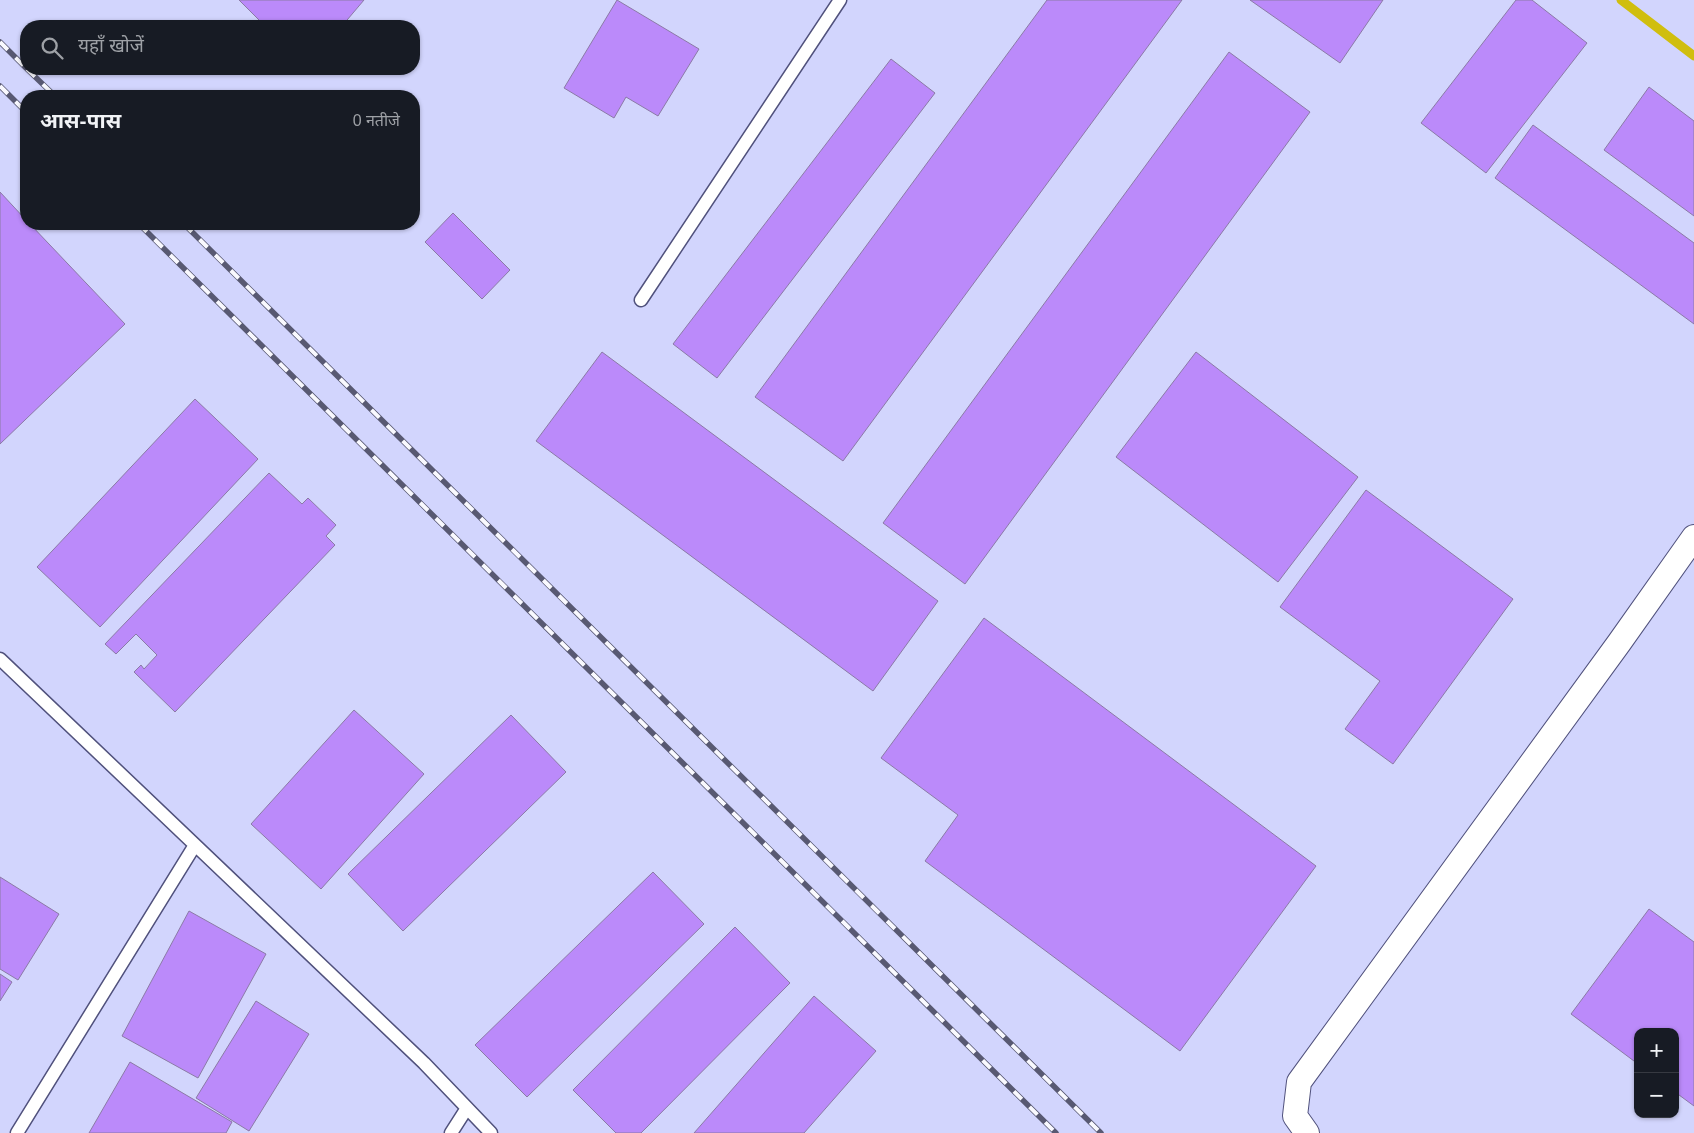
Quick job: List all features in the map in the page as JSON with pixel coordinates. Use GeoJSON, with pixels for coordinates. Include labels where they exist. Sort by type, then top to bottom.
{"type":"FeatureCollection","features":[{"type":"Feature","properties":{"kind":"street"},"geometry":{"type":"LineString","coordinates":[[1307,1133],[1295,1116],[1299,1082],[1613,651],[1694,536]]}},
{"type":"Feature","properties":{"kind":"lane"},"geometry":{"type":"LineString","coordinates":[[641,300],[840,0]]}},
{"type":"Feature","properties":{"kind":"lane"},"geometry":{"type":"LineString","coordinates":[[0,659],[424,1063],[491,1133]]}},
{"type":"Feature","properties":{"kind":"lane"},"geometry":{"type":"LineString","coordinates":[[17,1133],[196,845]]}},
{"type":"Feature","properties":{"kind":"lane"},"geometry":{"type":"LineString","coordinates":[[451,1133],[467,1108]]}},
{"type":"Feature","properties":{"kind":"building"},"geometry":{"type":"Polygon","coordinates":[[[239,0],[364,0],[347,20],[259,20],[239,0]]]}},
{"type":"Feature","properties":{"kind":"building"},"geometry":{"type":"Polygon","coordinates":[[[617,0],[699,49],[658,116],[626,97],[614,118],[564,88],[617,0]]]}},
{"type":"Feature","properties":{"kind":"building"},"geometry":{"type":"Polygon","coordinates":[[[1047,0],[1182,0],[843,461],[755,397],[1047,0]]]}},
{"type":"Feature","properties":{"kind":"building"},"geometry":{"type":"Polygon","coordinates":[[[1250,0],[1383,0],[1340,63],[1250,0]]]}},
{"type":"Feature","properties":{"kind":"building"},"geometry":{"type":"Polygon","coordinates":[[[1516,0],[1532,0],[1587,43],[1486,173],[1421,123],[1516,0]]]}},
{"type":"Feature","properties":{"kind":"building"},"geometry":{"type":"Polygon","coordinates":[[[1229,52],[1310,112],[965,584],[883,523],[1229,52]]]}},
{"type":"Feature","properties":{"kind":"building"},"geometry":{"type":"Polygon","coordinates":[[[891,59],[935,93],[717,378],[673,344],[891,59]]]}},
{"type":"Feature","properties":{"kind":"building"},"geometry":{"type":"Polygon","coordinates":[[[1649,87],[1694,121],[1694,216],[1604,150],[1649,87]]]}},
{"type":"Feature","properties":{"kind":"building"},"geometry":{"type":"Polygon","coordinates":[[[1533,125],[1694,243],[1694,324],[1495,178],[1533,125]]]}},
{"type":"Feature","properties":{"kind":"building"},"geometry":{"type":"Polygon","coordinates":[[[0,192],[20,214],[20,230],[36,230],[125,324],[0,444],[0,192]]]}},
{"type":"Feature","properties":{"kind":"building"},"geometry":{"type":"Polygon","coordinates":[[[453,213],[510,270],[482,299],[425,242],[453,213]]]}},
{"type":"Feature","properties":{"kind":"building"},"geometry":{"type":"Polygon","coordinates":[[[602,352],[938,601],[873,691],[536,441],[602,352]]]}},
{"type":"Feature","properties":{"kind":"building"},"geometry":{"type":"Polygon","coordinates":[[[1196,352],[1358,477],[1278,582],[1116,457],[1196,352]]]}},
{"type":"Feature","properties":{"kind":"building"},"geometry":{"type":"Polygon","coordinates":[[[195,399],[258,459],[100,627],[37,567],[195,399]]]}},
{"type":"Feature","properties":{"kind":"building"},"geometry":{"type":"Polygon","coordinates":[[[269,473],[302,504],[308,498],[336,525],[326,536],[335,545],[175,712],[134,672],[141,665],[144,669],[157,655],[136,634],[116,654],[105,644],[269,473]]]}},
{"type":"Feature","properties":{"kind":"building"},"geometry":{"type":"Polygon","coordinates":[[[1366,490],[1513,599],[1393,764],[1345,729],[1380,681],[1280,607],[1366,490]]]}},
{"type":"Feature","properties":{"kind":"building"},"geometry":{"type":"Polygon","coordinates":[[[984,618],[1316,866],[1180,1051],[925,861],[958,815],[881,758],[984,618]]]}},
{"type":"Feature","properties":{"kind":"building"},"geometry":{"type":"Polygon","coordinates":[[[354,710],[424,774],[321,889],[251,824],[354,710]]]}},
{"type":"Feature","properties":{"kind":"building"},"geometry":{"type":"Polygon","coordinates":[[[511,715],[566,772],[403,931],[348,874],[511,715]]]}},
{"type":"Feature","properties":{"kind":"building"},"geometry":{"type":"Polygon","coordinates":[[[653,872],[704,924],[527,1097],[475,1045],[653,872]]]}},
{"type":"Feature","properties":{"kind":"building"},"geometry":{"type":"Polygon","coordinates":[[[0,877],[59,914],[18,980],[0,969],[0,877]]]}},
{"type":"Feature","properties":{"kind":"building"},"geometry":{"type":"Polygon","coordinates":[[[1649,909],[1694,942],[1694,1106],[1679,1095],[1679,1028],[1634,1028],[1634,1061],[1571,1014],[1649,909]]]}},
{"type":"Feature","properties":{"kind":"building"},"geometry":{"type":"Polygon","coordinates":[[[189,911],[266,954],[198,1078],[122,1036],[189,911]]]}},
{"type":"Feature","properties":{"kind":"building"},"geometry":{"type":"Polygon","coordinates":[[[735,927],[790,983],[641,1133],[616,1133],[573,1090],[735,927]]]}},
{"type":"Feature","properties":{"kind":"building"},"geometry":{"type":"Polygon","coordinates":[[[0,974],[12,982],[0,1001],[0,974]]]}},
{"type":"Feature","properties":{"kind":"building"},"geometry":{"type":"Polygon","coordinates":[[[814,996],[876,1051],[804,1133],[694,1133],[814,996]]]}},
{"type":"Feature","properties":{"kind":"building"},"geometry":{"type":"Polygon","coordinates":[[[256,1001],[309,1034],[249,1131],[196,1098],[256,1001]]]}},
{"type":"Feature","properties":{"kind":"building"},"geometry":{"type":"Polygon","coordinates":[[[130,1062],[232,1122],[226,1133],[89,1133],[130,1062]]]}},
{"type":"Feature","properties":{"kind":"waterway"},"geometry":{"type":"LineString","coordinates":[[1621,0],[1694,56]]}},
{"type":"Feature","properties":{"kind":"railway"},"geometry":{"type":"LineString","coordinates":[[0,42],[20,62]]}},
{"type":"Feature","properties":{"kind":"railway"},"geometry":{"type":"LineString","coordinates":[[33,75],[49,90]]}},
{"type":"Feature","properties":{"kind":"railway"},"geometry":{"type":"LineString","coordinates":[[0,86],[20,106]]}},
{"type":"Feature","properties":{"kind":"railway"},"geometry":{"type":"LineString","coordinates":[[145,230],[1056,1133]]}},
{"type":"Feature","properties":{"kind":"railway"},"geometry":{"type":"LineString","coordinates":[[190,230],[1101,1133]]}}]}
